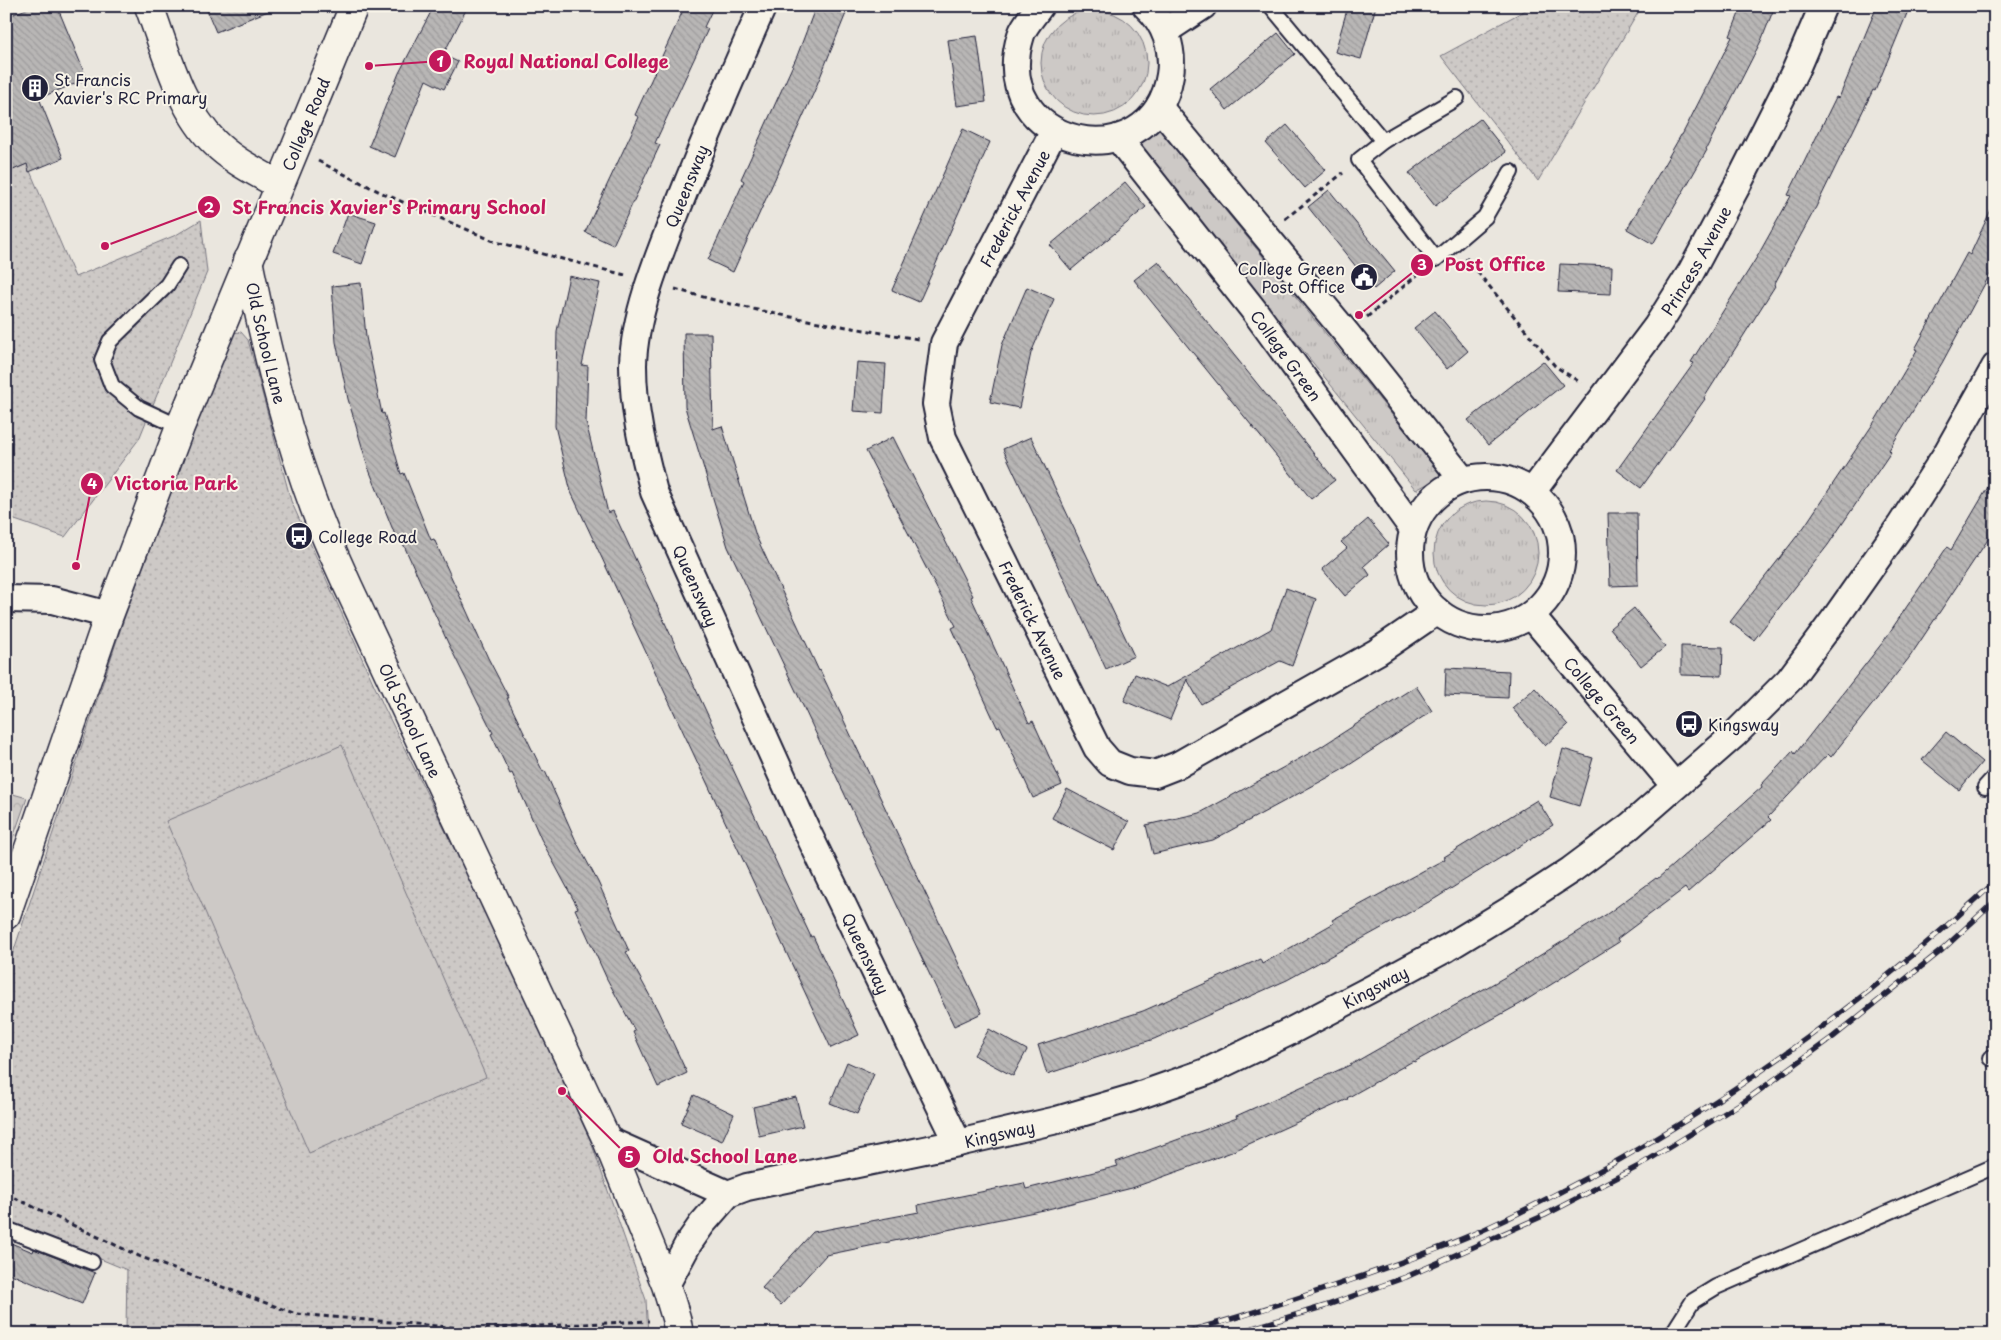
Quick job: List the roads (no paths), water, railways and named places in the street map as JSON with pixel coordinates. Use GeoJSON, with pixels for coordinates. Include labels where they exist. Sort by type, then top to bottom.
{"type":"FeatureCollection","features":[{"type":"Feature","properties":{"kind":"street"},"geometry":{"type":"LineString","coordinates":[[149,6],[184,98],[199,124],[215,143],[238,162],[279,184]]}},
{"type":"Feature","properties":{"kind":"street","name":"College Road"},"geometry":{"type":"LineString","coordinates":[[6,915],[109,615],[180,427],[354,6]]}},
{"type":"Feature","properties":{"kind":"street","name":"Queensway"},"geometry":{"type":"LineString","coordinates":[[763,6],[713,118],[663,243],[639,321],[633,364],[635,405],[642,449],[654,492],[806,829],[958,1143]]}},
{"type":"Feature","properties":{"kind":"street"},"geometry":{"type":"LineString","coordinates":[[1040,6],[1021,33],[1015,61],[1020,92],[1034,114],[1054,131],[1070,138],[1086,141],[1118,138],[1140,127],[1159,107],[1168,88],[1172,62],[1165,31],[1155,14],[1146,6]]}},
{"type":"Feature","properties":{"kind":"street"},"geometry":{"type":"LineString","coordinates":[[1165,31],[1203,6]]}},
{"type":"Feature","properties":{"kind":"street","name":"Princess Avenue"},"geometry":{"type":"LineString","coordinates":[[1532,492],[1657,326],[1690,272],[1738,184],[1796,69],[1823,6]]}},
{"type":"Feature","properties":{"kind":"street"},"geometry":{"type":"LineString","coordinates":[[1159,107],[1266,234],[1463,480]]}},
{"type":"Feature","properties":{"kind":"street","name":"Frederick Avenue"},"geometry":{"type":"LineString","coordinates":[[1054,131],[944,343],[936,404],[943,438],[1097,748],[1110,763],[1130,771],[1155,774],[1178,764],[1377,652],[1437,611]]}},
{"type":"Feature","properties":{"kind":"street","name":"College Green"},"geometry":{"type":"LineString","coordinates":[[1118,138],[1256,313],[1413,530]]}},
{"type":"Feature","properties":{"kind":"street","name":"Old School Lane"},"geometry":{"type":"LineString","coordinates":[[248,260],[273,370],[301,465],[322,526],[607,1140],[666,1285],[678,1326]]}},
{"type":"Feature","properties":{"kind":"street","name":"Kingsway"},"geometry":{"type":"LineString","coordinates":[[728,1194],[747,1187],[958,1143],[1057,1120],[1132,1098],[1206,1072],[1287,1033],[1447,948],[1571,870],[1630,826],[1734,735],[1789,680],[1836,618],[1900,526],[1945,456],[1995,368]]}},
{"type":"Feature","properties":{"kind":"street"},"geometry":{"type":"LineString","coordinates":[[1489,477],[1517,484],[1532,492],[1543,502],[1556,522],[1561,538],[1562,562],[1556,584],[1544,602],[1531,614],[1506,627],[1480,629],[1462,626],[1446,618],[1430,606],[1419,591],[1412,573],[1409,555],[1413,530],[1421,513],[1436,495],[1463,480],[1489,477]]}},
{"type":"Feature","properties":{"kind":"street"},"geometry":{"type":"LineString","coordinates":[[6,599],[52,600],[109,615]]}},
{"type":"Feature","properties":{"kind":"street","name":"College Green"},"geometry":{"type":"LineString","coordinates":[[1531,614],[1675,786]]}},
{"type":"Feature","properties":{"kind":"street"},"geometry":{"type":"LineString","coordinates":[[607,1140],[728,1194],[702,1224],[688,1244],[666,1285]]}},
{"type":"Feature","properties":{"kind":"lane"},"geometry":{"type":"LineString","coordinates":[[1272,6],[1382,141]]}},
{"type":"Feature","properties":{"kind":"lane"},"geometry":{"type":"LineString","coordinates":[[1457,98],[1382,141],[1359,160],[1436,259],[1485,217],[1511,172]]}},
{"type":"Feature","properties":{"kind":"lane"},"geometry":{"type":"LineString","coordinates":[[179,266],[167,285],[110,341],[102,360],[112,386],[138,408],[180,427]]}},
{"type":"Feature","properties":{"kind":"lane"},"geometry":{"type":"LineString","coordinates":[[1985,787],[1995,776]]}},
{"type":"Feature","properties":{"kind":"lane"},"geometry":{"type":"LineString","coordinates":[[1672,1334],[1693,1301],[1716,1288],[1995,1166]]}},
{"type":"Feature","properties":{"kind":"lane"},"geometry":{"type":"LineString","coordinates":[[6,1229],[92,1262]]}},
{"type":"Feature","properties":{"kind":"railway"},"geometry":{"type":"LineString","coordinates":[[1177,1334],[1288,1301],[1438,1249],[1487,1228],[1556,1194],[1624,1157],[1755,1075],[1817,1030],[1937,934],[1995,882]]}},
{"type":"Feature","properties":{"kind":"railway"},"geometry":{"type":"LineString","coordinates":[[1233,1334],[1325,1306],[1406,1277],[1545,1215],[1637,1167],[1746,1100],[1833,1037],[1942,950],[1995,901]]}},
{"type":"Feature","properties":{"kind":"place","name":"Royal National College"},"geometry":{"type":"Point","coordinates":[369,66]}},
{"type":"Feature","properties":{"kind":"place","name":"St Francis Xavier's RC Primary"},"geometry":{"type":"Point","coordinates":[35,88]}},
{"type":"Feature","properties":{"kind":"place","name":"St Francis Xavier's Primary School"},"geometry":{"type":"Point","coordinates":[105,246]}},
{"type":"Feature","properties":{"kind":"place","name":"College Green Post Office"},"geometry":{"type":"Point","coordinates":[1364,277]}},
{"type":"Feature","properties":{"kind":"place","name":"Post Office"},"geometry":{"type":"Point","coordinates":[1359,315]}},
{"type":"Feature","properties":{"kind":"place","name":"College Road"},"geometry":{"type":"Point","coordinates":[299,536]}},
{"type":"Feature","properties":{"kind":"place","name":"Victoria Park"},"geometry":{"type":"Point","coordinates":[76,566]}},
{"type":"Feature","properties":{"kind":"place","name":"Kingsway"},"geometry":{"type":"Point","coordinates":[1689,724]}},
{"type":"Feature","properties":{"kind":"place","name":"Old School Lane"},"geometry":{"type":"Point","coordinates":[562,1091]}}]}
